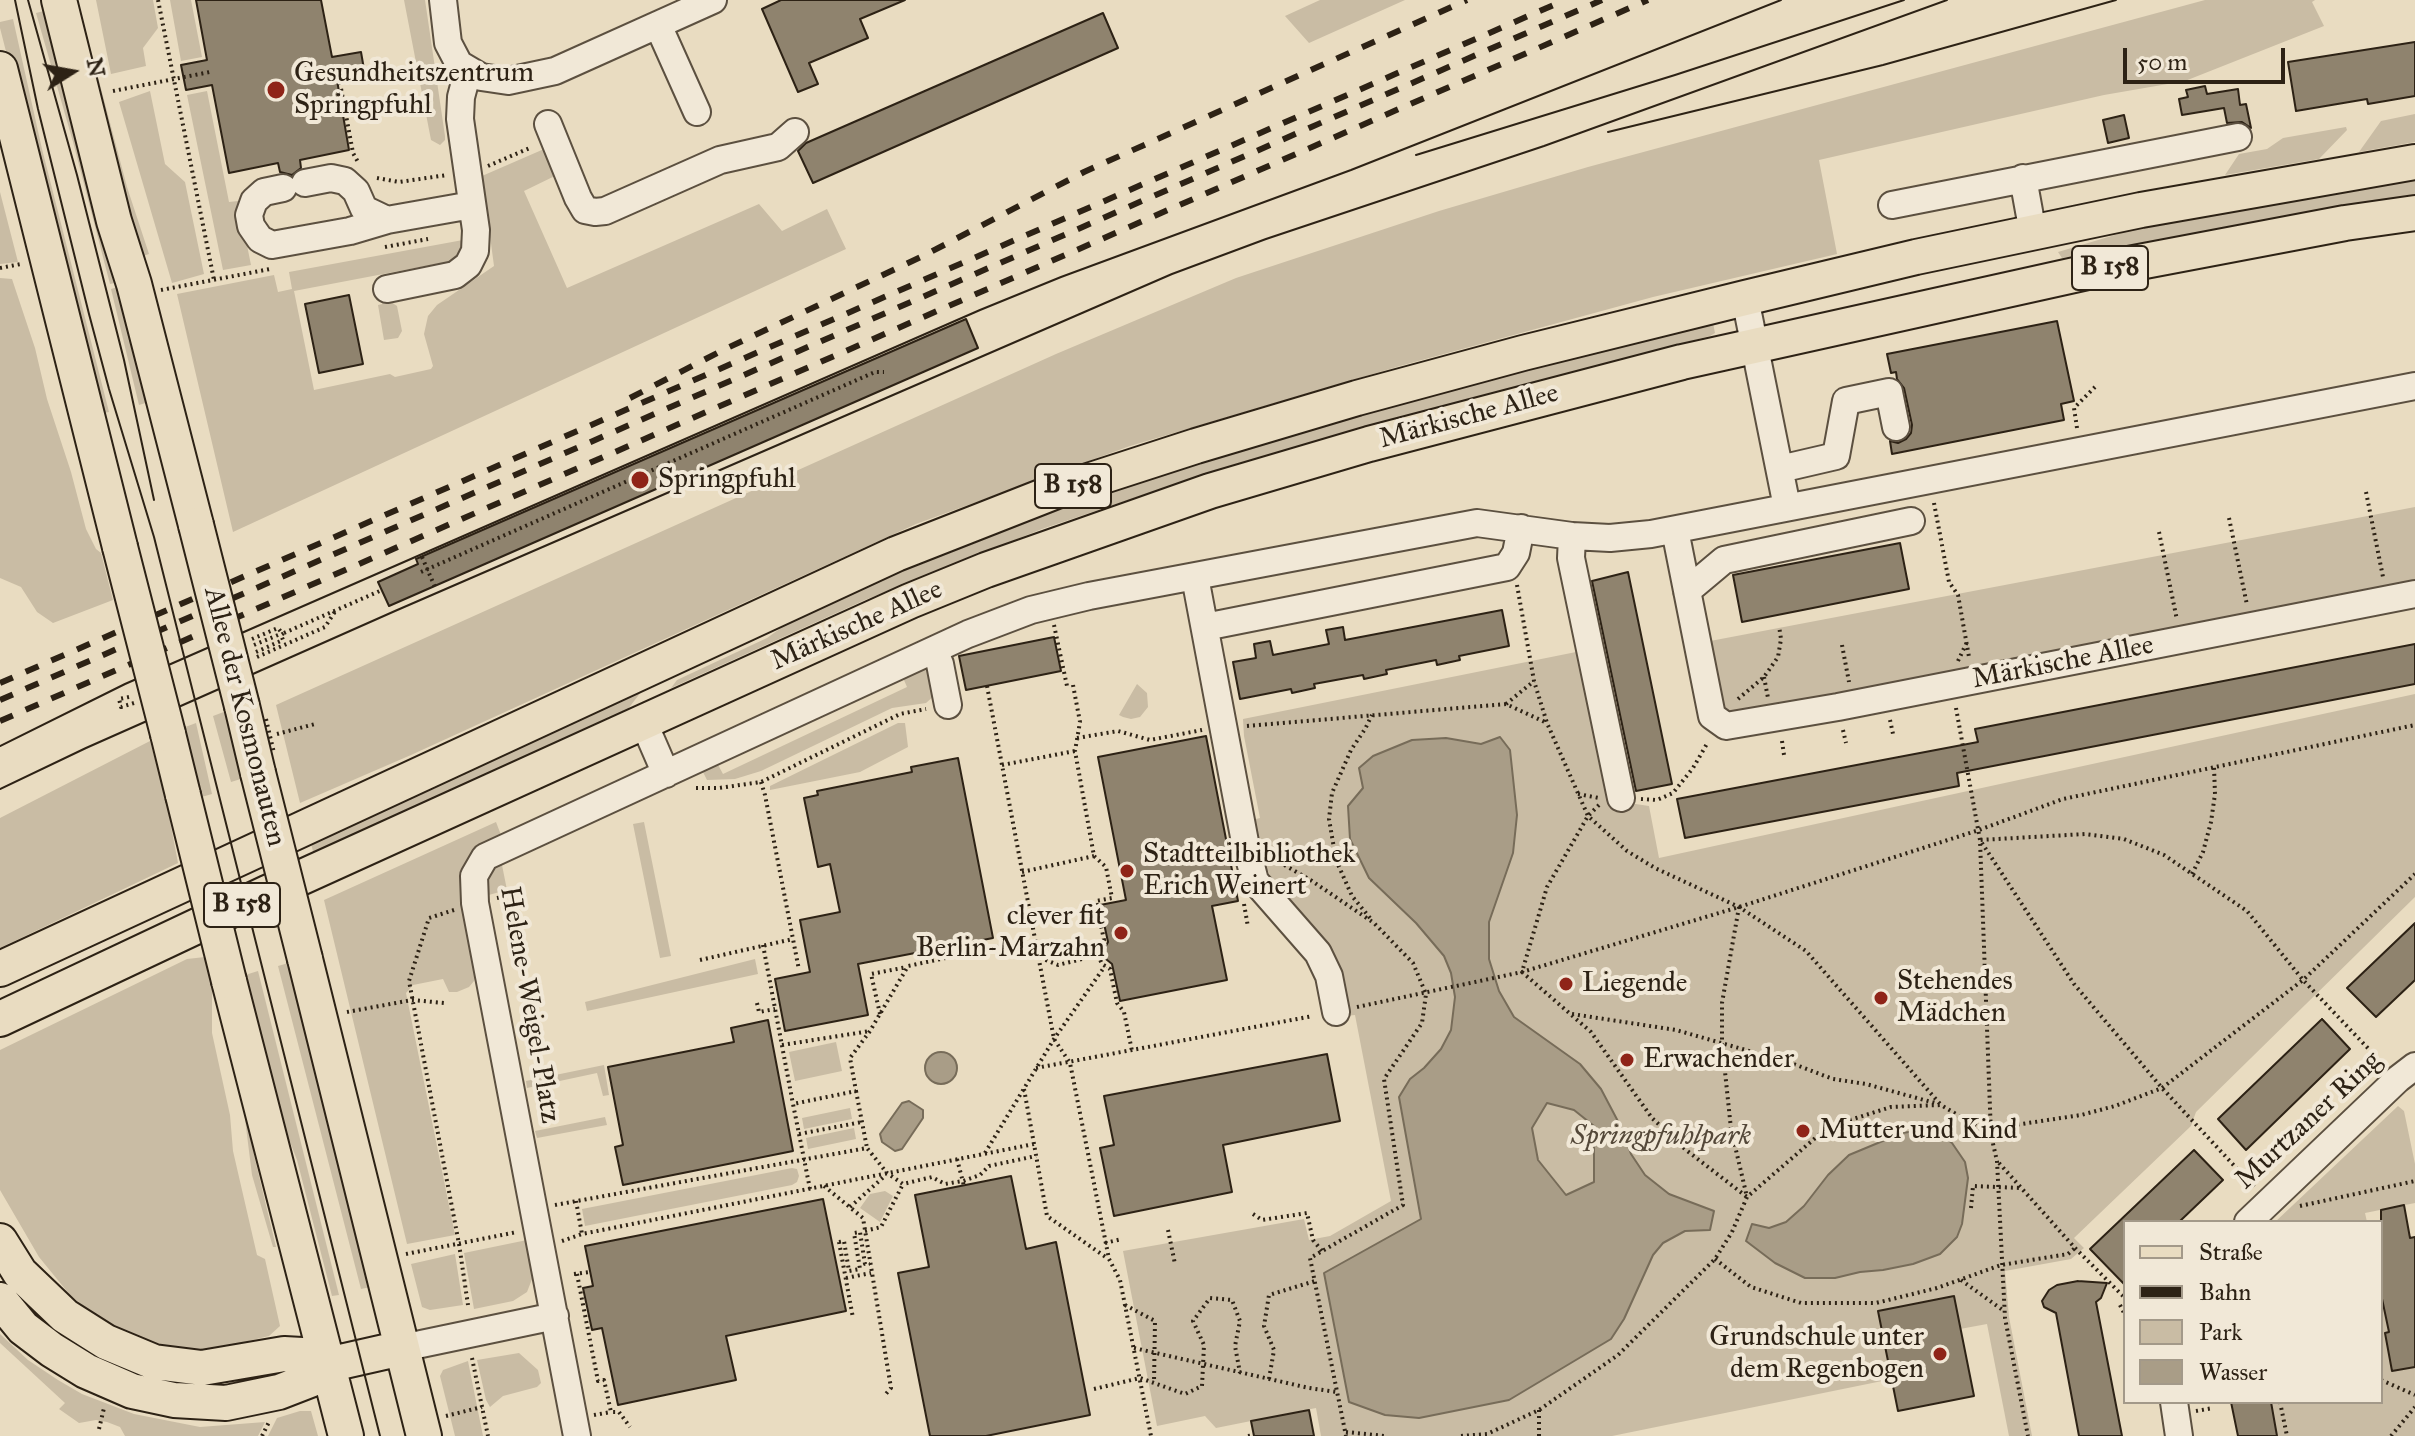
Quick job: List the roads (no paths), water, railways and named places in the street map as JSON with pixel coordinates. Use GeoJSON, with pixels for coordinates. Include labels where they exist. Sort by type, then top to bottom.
{"type":"FeatureCollection","features":[{"type":"Feature","properties":{"kind":"main road","name":"Allee der Kosmonauten"},"geometry":{"type":"LineString","coordinates":[[59,0],[114,221],[134,284],[196,525],[253,708],[305,959],[402,1348],[435,1426]]}},
{"type":"Feature","properties":{"kind":"main road"},"geometry":{"type":"LineString","coordinates":[[0,69],[346,1436]]}},
{"type":"Feature","properties":{"kind":"main road","name":"Märkische Allee"},"geometry":{"type":"LineString","coordinates":[[0,969],[896,554],[1054,492],[1357,398],[1745,298],[1916,257],[2183,202],[2415,162]]}},
{"type":"Feature","properties":{"kind":"main road","name":"Märkische Allee"},"geometry":{"type":"LineString","coordinates":[[0,1019],[267,893],[897,606],[986,570],[1210,491],[1524,402],[1755,345],[2097,270],[2345,223],[2415,213]]}},
{"type":"Feature","properties":{"kind":"main road"},"geometry":{"type":"LineString","coordinates":[[643,721],[645,696],[654,686],[757,637],[795,602]]}},
{"type":"Feature","properties":{"kind":"main road"},"geometry":{"type":"LineString","coordinates":[[0,1241],[20,1273],[65,1316],[106,1342],[154,1362],[202,1368],[284,1354],[302,1355],[327,1365]]}},
{"type":"Feature","properties":{"kind":"main road"},"geometry":{"type":"LineString","coordinates":[[0,1300],[23,1328],[86,1371],[132,1391],[174,1400],[226,1403],[279,1392],[310,1380],[327,1365],[402,1348]]}},
{"type":"Feature","properties":{"kind":"street"},"geometry":{"type":"LineString","coordinates":[[443,0],[448,43],[459,64],[494,81],[540,76],[703,2]]}},
{"type":"Feature","properties":{"kind":"street"},"geometry":{"type":"LineString","coordinates":[[658,25],[697,112]]}},
{"type":"Feature","properties":{"kind":"street"},"geometry":{"type":"LineString","coordinates":[[387,289],[455,275],[468,265],[475,251],[476,230],[460,119],[461,97],[468,71]]}},
{"type":"Feature","properties":{"kind":"street"},"geometry":{"type":"LineString","coordinates":[[548,124],[578,198],[585,210],[595,212],[605,211],[720,160],[778,147],[795,132]]}},
{"type":"Feature","properties":{"kind":"street"},"geometry":{"type":"LineString","coordinates":[[1892,205],[2238,137]]}},
{"type":"Feature","properties":{"kind":"street"},"geometry":{"type":"LineString","coordinates":[[387,220],[364,209],[356,191],[345,181],[331,178],[264,192],[254,201],[249,215],[251,226],[260,239],[272,245],[472,205]]}},
{"type":"Feature","properties":{"kind":"street"},"geometry":{"type":"LineString","coordinates":[[2023,178],[2033,233]]}},
{"type":"Feature","properties":{"kind":"street"},"geometry":{"type":"LineString","coordinates":[[1745,298],[1787,507]]}},
{"type":"Feature","properties":{"kind":"street"},"geometry":{"type":"LineString","coordinates":[[1205,627],[1507,567],[1516,553],[1521,528],[1572,536],[1626,538],[2415,386]]}},
{"type":"Feature","properties":{"kind":"street"},"geometry":{"type":"LineString","coordinates":[[1780,469],[1836,456],[1846,401],[1889,392],[1896,427]]}},
{"type":"Feature","properties":{"kind":"street"},"geometry":{"type":"LineString","coordinates":[[1675,530],[1687,591],[1724,560],[1911,521]]}},
{"type":"Feature","properties":{"kind":"street","name":"Helene-Weigel-Platz"},"geometry":{"type":"LineString","coordinates":[[577,1436],[475,903],[474,876],[485,857],[968,634],[1031,610],[1089,596],[1477,523],[1521,528]]}},
{"type":"Feature","properties":{"kind":"street"},"geometry":{"type":"LineString","coordinates":[[1572,536],[1574,575],[1621,798]]}},
{"type":"Feature","properties":{"kind":"street"},"geometry":{"type":"LineString","coordinates":[[1195,577],[1232,727],[1245,842],[1255,881],[1318,953],[1329,976],[1336,1012]]}},
{"type":"Feature","properties":{"kind":"street","name":"Märkische Allee"},"geometry":{"type":"LineString","coordinates":[[1687,591],[1715,719],[1726,726],[1772,720],[2415,594]]}},
{"type":"Feature","properties":{"kind":"street"},"geometry":{"type":"LineString","coordinates":[[934,650],[948,705]]}},
{"type":"Feature","properties":{"kind":"street"},"geometry":{"type":"LineString","coordinates":[[643,721],[666,774]]}},
{"type":"Feature","properties":{"kind":"street","name":"Murtzaner Ring"},"geometry":{"type":"LineString","coordinates":[[2250,1220],[2415,1066]]}},
{"type":"Feature","properties":{"kind":"street"},"geometry":{"type":"LineString","coordinates":[[402,1348],[555,1316]]}},
{"type":"Feature","properties":{"kind":"street"},"geometry":{"type":"LineString","coordinates":[[2174,1404],[2179,1436]]}},
{"type":"Feature","properties":{"kind":"water"},"geometry":{"type":"Polygon","coordinates":[[[1500,737],[1510,750],[1517,815],[1513,853],[1489,922],[1489,959],[1499,991],[1514,1017],[1580,1064],[1601,1089],[1631,1154],[1645,1175],[1669,1194],[1714,1211],[1710,1230],[1685,1231],[1663,1243],[1653,1255],[1624,1319],[1611,1339],[1509,1400],[1419,1418],[1385,1415],[1349,1402],[1324,1273],[1421,1219],[1399,1097],[1410,1079],[1441,1049],[1451,1030],[1455,997],[1444,956],[1416,923],[1369,878],[1350,839],[1348,806],[1363,788],[1359,768],[1373,756],[1412,740],[1446,738],[1481,744],[1500,737]],[[1547,1103],[1532,1128],[1538,1160],[1566,1195],[1594,1182],[1594,1126],[1574,1110],[1547,1103]]]}},
{"type":"Feature","properties":{"kind":"water"},"geometry":{"type":"Polygon","coordinates":[[[941,1052],[952,1057],[957,1068],[952,1079],[941,1084],[930,1079],[925,1068],[930,1057],[941,1052]]]}},
{"type":"Feature","properties":{"kind":"water"},"geometry":{"type":"Polygon","coordinates":[[[909,1101],[923,1110],[923,1118],[902,1149],[895,1151],[882,1142],[880,1134],[902,1103],[909,1101]]]}},
{"type":"Feature","properties":{"kind":"water"},"geometry":{"type":"Polygon","coordinates":[[[1923,1130],[1938,1133],[1952,1143],[1965,1162],[1968,1178],[1962,1224],[1957,1237],[1940,1254],[1883,1270],[1835,1278],[1805,1278],[1775,1263],[1746,1241],[1752,1224],[1769,1228],[1786,1222],[1849,1155],[1902,1133],[1923,1130]]]}},
{"type":"Feature","properties":{"kind":"tram line"},"geometry":{"type":"LineString","coordinates":[[15,0],[38,109],[89,314],[154,537],[380,1436]]}},
{"type":"Feature","properties":{"kind":"tram line"},"geometry":{"type":"LineString","coordinates":[[28,0],[124,360],[154,500]]}},
{"type":"Feature","properties":{"kind":"tram line"},"geometry":{"type":"LineString","coordinates":[[0,746],[125,684],[980,310],[1351,170],[1781,0]]}},
{"type":"Feature","properties":{"kind":"tram line"},"geometry":{"type":"LineString","coordinates":[[1416,155],[1904,0]]}},
{"type":"Feature","properties":{"kind":"tram line"},"geometry":{"type":"LineString","coordinates":[[0,789],[395,611],[1172,274],[1266,239],[1544,146],[1947,0]]}},
{"type":"Feature","properties":{"kind":"tram line"},"geometry":{"type":"LineString","coordinates":[[1608,132],[1883,65],[2116,0]]}},
{"type":"Feature","properties":{"kind":"railway"},"geometry":{"type":"LineString","coordinates":[[630,398],[723,350],[923,256],[1084,172],[1467,0]]}},
{"type":"Feature","properties":{"kind":"railway"},"geometry":{"type":"LineString","coordinates":[[0,683],[1565,0]]}},
{"type":"Feature","properties":{"kind":"railway"},"geometry":{"type":"LineString","coordinates":[[0,700],[1602,0]]}},
{"type":"Feature","properties":{"kind":"railway"},"geometry":{"type":"LineString","coordinates":[[0,721],[1648,0]]}},
{"type":"Feature","properties":{"kind":"place","name":"Gesundheitszentrum Springpfuhl"},"geometry":{"type":"Point","coordinates":[276,90]}},
{"type":"Feature","properties":{"kind":"place","name":"Springpfuhl"},"geometry":{"type":"Point","coordinates":[640,480]}},
{"type":"Feature","properties":{"kind":"place","name":"Stadtteilbibliothek Erich Weinert"},"geometry":{"type":"Point","coordinates":[1127,871]}},
{"type":"Feature","properties":{"kind":"place","name":"clever fit Berlin-Marzahn"},"geometry":{"type":"Point","coordinates":[1121,933]}},
{"type":"Feature","properties":{"kind":"place","name":"Liegende"},"geometry":{"type":"Point","coordinates":[1566,984]}},
{"type":"Feature","properties":{"kind":"place","name":"Stehendes Mädchen"},"geometry":{"type":"Point","coordinates":[1881,998]}},
{"type":"Feature","properties":{"kind":"place","name":"Erwachender"},"geometry":{"type":"Point","coordinates":[1627,1060]}},
{"type":"Feature","properties":{"kind":"place","name":"Mutter und Kind"},"geometry":{"type":"Point","coordinates":[1803,1131]}},
{"type":"Feature","properties":{"kind":"place","name":"Grundschule unter dem Regenbogen"},"geometry":{"type":"Point","coordinates":[1940,1354]}},
{"type":"Feature","properties":{"kind":"park label","name":"Springpfuhlpark"},"geometry":{"type":"Point","coordinates":[1661,1137]}}]}
